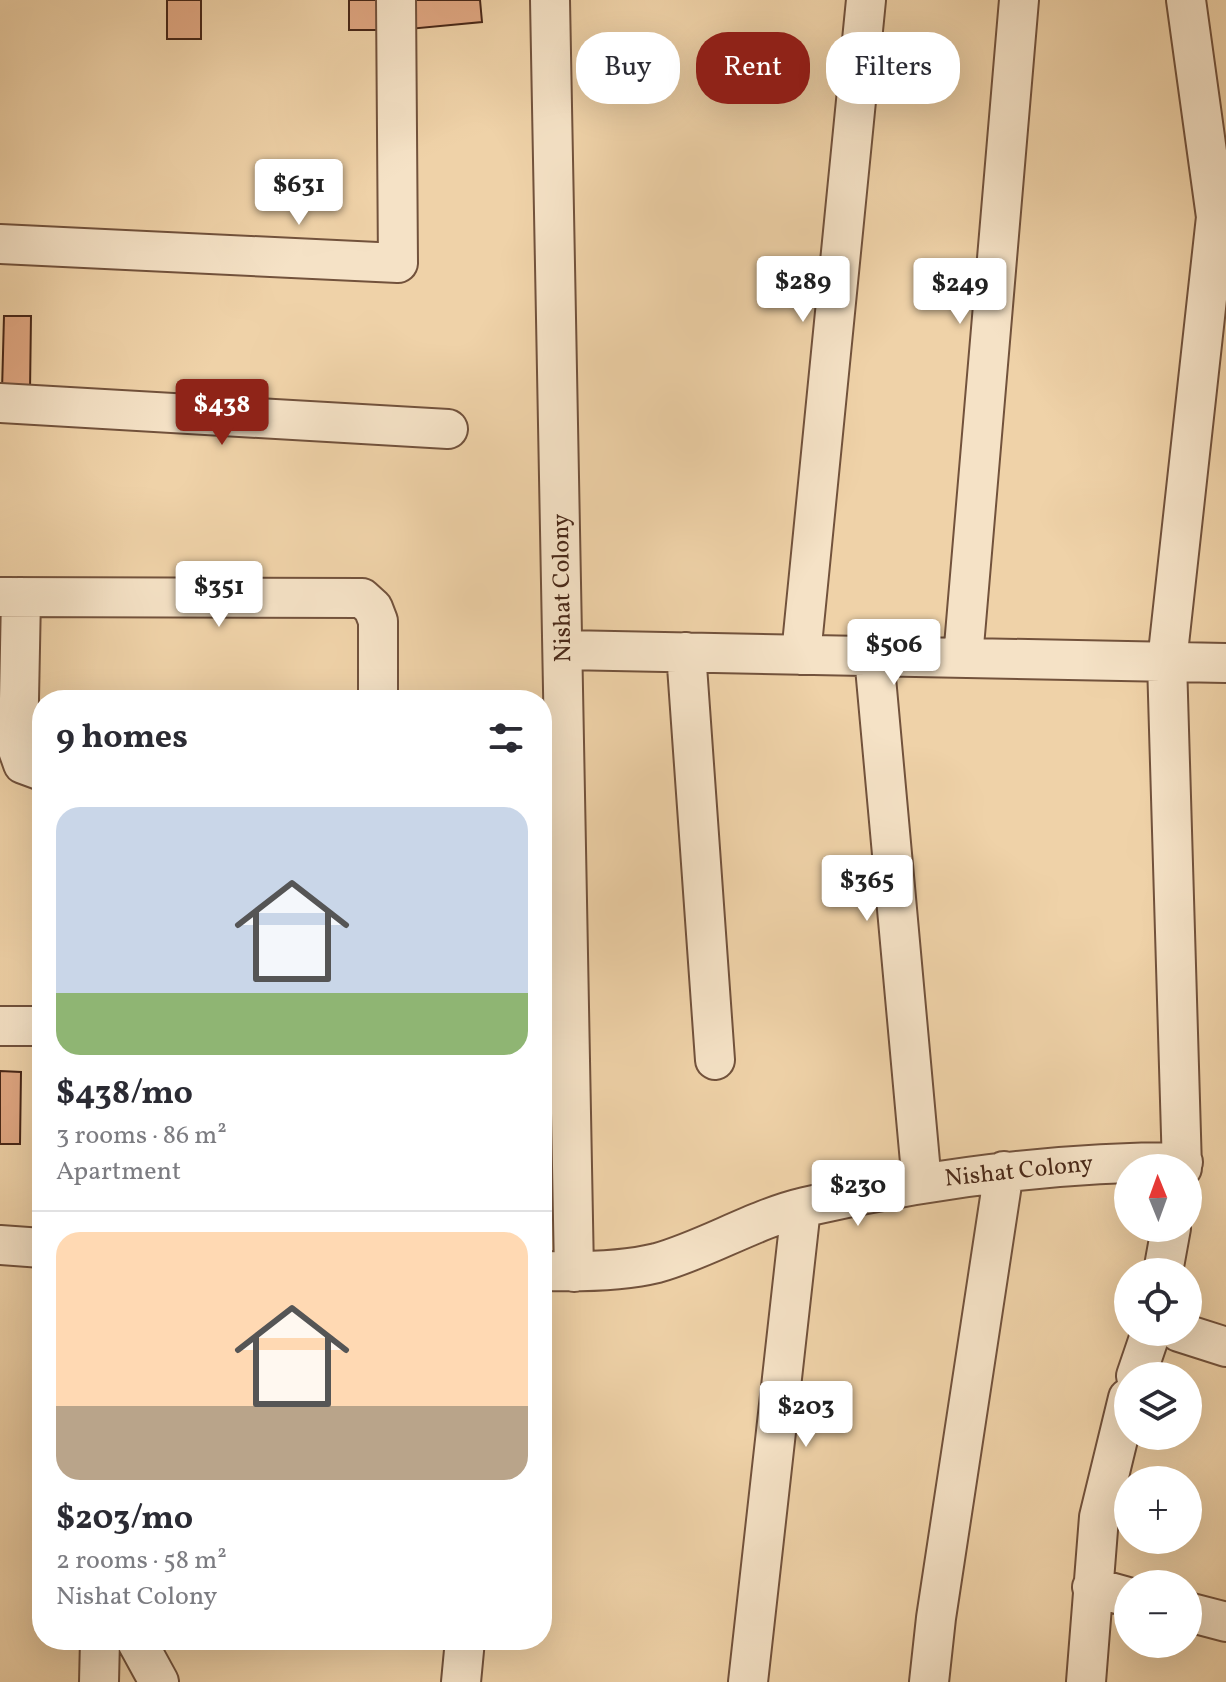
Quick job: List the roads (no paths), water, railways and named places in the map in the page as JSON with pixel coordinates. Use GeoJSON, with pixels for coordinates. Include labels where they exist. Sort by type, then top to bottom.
{"type":"FeatureCollection","features":[{"type":"Feature","properties":{"kind":"street"},"geometry":{"type":"LineString","coordinates":[[0,244],[398,263],[396,0]]}},
{"type":"Feature","properties":{"kind":"street","name":"Nishat Colony"},"geometry":{"type":"LineString","coordinates":[[550,0],[564,650],[558,1272],[656,1263],[801,1208],[967,1175],[1114,1162]]}},
{"type":"Feature","properties":{"kind":"street"},"geometry":{"type":"LineString","coordinates":[[801,655],[866,0]]}},
{"type":"Feature","properties":{"kind":"street"},"geometry":{"type":"LineString","coordinates":[[963,658],[1019,0]]}},
{"type":"Feature","properties":{"kind":"street"},"geometry":{"type":"LineString","coordinates":[[1183,1154],[1167,662],[1216,217],[1186,0]]}},
{"type":"Feature","properties":{"kind":"street"},"geometry":{"type":"LineString","coordinates":[[0,403],[448,429]]}},
{"type":"Feature","properties":{"kind":"street"},"geometry":{"type":"LineString","coordinates":[[32,767],[23,764],[18,750],[10,597],[362,598],[373,608],[378,621],[378,690]]}},
{"type":"Feature","properties":{"kind":"street"},"geometry":{"type":"LineString","coordinates":[[564,650],[1226,663]]}},
{"type":"Feature","properties":{"kind":"street"},"geometry":{"type":"LineString","coordinates":[[686,652],[715,1060]]}},
{"type":"Feature","properties":{"kind":"street"},"geometry":{"type":"LineString","coordinates":[[874,656],[922,1184]]}},
{"type":"Feature","properties":{"kind":"street"},"geometry":{"type":"LineString","coordinates":[[0,1026],[32,1026]]}},
{"type":"Feature","properties":{"kind":"street"},"geometry":{"type":"LineString","coordinates":[[929,1682],[1004,1171]]}},
{"type":"Feature","properties":{"kind":"street"},"geometry":{"type":"LineString","coordinates":[[748,1682],[801,1208]]}},
{"type":"Feature","properties":{"kind":"street"},"geometry":{"type":"LineString","coordinates":[[0,1245],[32,1247]]}},
{"type":"Feature","properties":{"kind":"street"},"geometry":{"type":"LineString","coordinates":[[1202,1339],[1226,1347]]}},
{"type":"Feature","properties":{"kind":"street"},"geometry":{"type":"LineString","coordinates":[[1086,1682],[1110,1592],[1099,1517],[1115,1450]]}},
{"type":"Feature","properties":{"kind":"street"},"geometry":{"type":"LineString","coordinates":[[1202,1616],[1226,1622]]}},
{"type":"Feature","properties":{"kind":"street"},"geometry":{"type":"LineString","coordinates":[[99,1682],[100,1650]]}},
{"type":"Feature","properties":{"kind":"street"},"geometry":{"type":"LineString","coordinates":[[141,1650],[159,1682]]}},
{"type":"Feature","properties":{"kind":"street"},"geometry":{"type":"LineString","coordinates":[[461,1682],[464,1650]]}}]}
